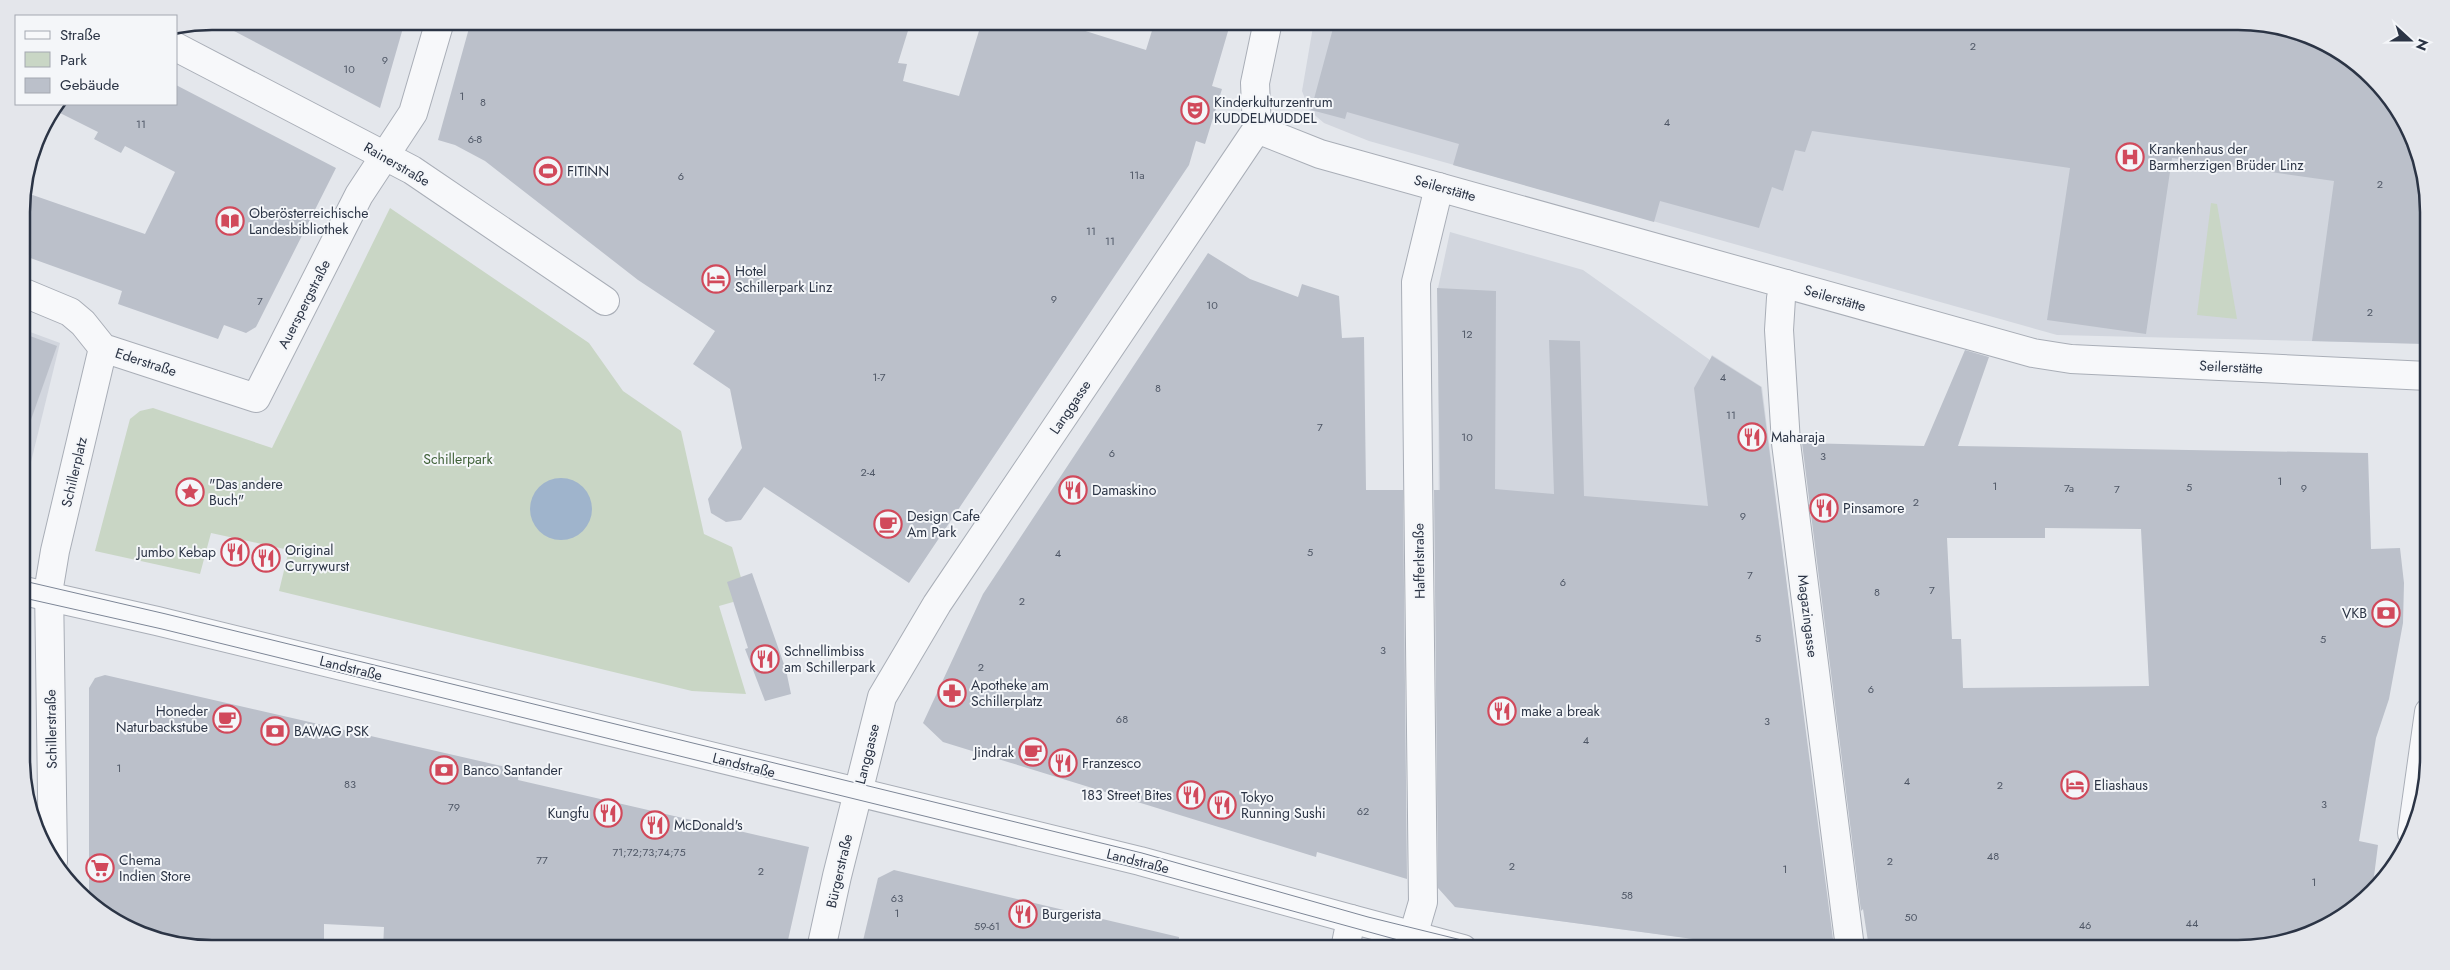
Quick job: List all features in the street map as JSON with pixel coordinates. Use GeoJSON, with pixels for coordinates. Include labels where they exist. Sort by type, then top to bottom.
{"type":"FeatureCollection","features":[{"type":"Feature","properties":{"kind":"street","name":"Auerspergstraße"},"geometry":{"type":"LineString","coordinates":[[256,398],[359,195],[413,113],[437,30]]}},
{"type":"Feature","properties":{"kind":"street"},"geometry":{"type":"LineString","coordinates":[[1257,129],[1255,83],[1266,30]]}},
{"type":"Feature","properties":{"kind":"street","name":"Rainerstraße"},"geometry":{"type":"LineString","coordinates":[[178,48],[412,170],[605,301]]}},
{"type":"Feature","properties":{"kind":"street","name":"Seilerstätte"},"geometry":{"type":"LineString","coordinates":[[1257,129],[1320,154],[2018,349],[2071,359],[2420,376]]}},
{"type":"Feature","properties":{"kind":"street","name":"Langgasse"},"geometry":{"type":"LineString","coordinates":[[858,793],[882,696],[937,604],[1257,129]]}},
{"type":"Feature","properties":{"kind":"street","name":"Hafferlstraße"},"geometry":{"type":"LineString","coordinates":[[1413,936],[1423,902],[1416,282],[1439,187]]}},
{"type":"Feature","properties":{"kind":"street","name":"Magazingasse"},"geometry":{"type":"LineString","coordinates":[[1786,284],[1782,298],[1778,330],[1786,443],[1849,940]]}},
{"type":"Feature","properties":{"kind":"street","name":"Ederstraße"},"geometry":{"type":"LineString","coordinates":[[30,295],[70,312],[83,323],[102,348],[256,398]]}},
{"type":"Feature","properties":{"kind":"street","name":"Schillerplatz"},"geometry":{"type":"LineString","coordinates":[[50,597],[55,551],[102,348]]}},
{"type":"Feature","properties":{"kind":"street","name":"Landstraße"},"geometry":{"type":"LineString","coordinates":[[30,592],[157,621],[1140,861],[1430,940]]}},
{"type":"Feature","properties":{"kind":"street","name":"Schillerstraße"},"geometry":{"type":"LineString","coordinates":[[50,597],[53,846]]}},
{"type":"Feature","properties":{"kind":"street","name":"Bürgerstraße"},"geometry":{"type":"LineString","coordinates":[[823,940],[858,793]]}},
{"type":"Feature","properties":{"kind":"street"},"geometry":{"type":"LineString","coordinates":[[1347,940],[1351,919]]}},
{"type":"Feature","properties":{"kind":"shaded area","name":"Krankenhaus der Barmherzigen Brüder Linz"},"geometry":{"type":"Polygon","coordinates":[[[1312,30],[2250,30],[2274,33],[2308,44],[2329,54],[2358,75],[2382,101],[2396,121],[2406,142],[2417,176],[2420,200],[2420,344],[2057,335],[1369,141],[1324,123],[1310,111],[1302,91],[1312,30]]]}},
{"type":"Feature","properties":{"kind":"shaded area"},"geometry":{"type":"Polygon","coordinates":[[[1450,232],[1583,270],[1710,360],[1712,355],[1762,387],[1831,940],[1702,940],[1455,907],[1440,888],[1438,288],[1450,232]]]}},
{"type":"Feature","properties":{"kind":"shaded area"},"geometry":{"type":"Polygon","coordinates":[[[30,332],[60,343],[30,466],[30,332]]]}},
{"type":"Feature","properties":{"kind":"green space"},"geometry":{"type":"Polygon","coordinates":[[[2211,203],[2217,204],[2237,319],[2197,315],[2211,203]]]}},
{"type":"Feature","properties":{"kind":"green space","name":"Schillerpark"},"geometry":{"type":"Polygon","coordinates":[[[390,208],[589,343],[623,391],[681,431],[704,534],[732,547],[747,598],[719,606],[746,694],[692,691],[279,591],[289,550],[211,533],[200,574],[95,551],[130,419],[140,411],[153,408],[272,448],[390,208]]]}},
{"type":"Feature","properties":{"kind":"water"},"geometry":{"type":"Polygon","coordinates":[[[561,478],[573,480],[583,487],[590,497],[592,509],[590,521],[583,531],[573,538],[561,540],[549,538],[539,531],[532,521],[530,509],[532,497],[539,487],[549,480],[561,478]]]}},
{"type":"Feature","properties":{"kind":"building"},"geometry":{"type":"Polygon","coordinates":[[[232,30],[402,30],[380,108],[232,30]]]}},
{"type":"Feature","properties":{"kind":"building"},"geometry":{"type":"Polygon","coordinates":[[[469,30],[908,30],[898,63],[907,64],[903,81],[959,96],[979,30],[1082,30],[1146,50],[1152,30],[1228,30],[1212,86],[1222,89],[1205,144],[1196,141],[1189,165],[909,583],[764,487],[741,520],[726,522],[711,513],[708,499],[742,448],[730,389],[693,364],[715,331],[638,280],[485,161],[455,145],[438,140],[469,30]]]}},
{"type":"Feature","properties":{"kind":"building"},"geometry":{"type":"Polygon","coordinates":[[[1333,30],[2250,30],[2274,33],[2308,44],[2329,54],[2358,75],[2382,101],[2396,121],[2406,142],[2417,176],[2420,200],[2420,344],[2312,341],[2334,181],[2172,158],[2146,334],[2047,320],[2070,168],[1812,131],[1805,152],[1795,150],[1783,191],[1772,187],[1759,228],[1660,201],[1654,222],[1453,165],[1459,144],[1347,112],[1345,119],[1311,110],[1333,30]]]}},
{"type":"Feature","properties":{"kind":"building","name":"Oberösterreichische Landesbibliothek"},"geometry":{"type":"Polygon","coordinates":[[[178,86],[336,168],[256,327],[246,333],[224,325],[218,339],[118,304],[122,291],[30,258],[31,194],[145,234],[175,172],[125,146],[121,153],[94,139],[98,132],[60,113],[65,105],[178,105],[178,86]]]}},
{"type":"Feature","properties":{"kind":"building"},"geometry":{"type":"Polygon","coordinates":[[[1208,253],[1250,279],[1298,297],[1302,284],[1339,296],[1342,338],[1364,337],[1366,490],[1403,490],[1407,879],[1317,852],[1316,857],[943,742],[923,723],[983,594],[1208,253]]]}},
{"type":"Feature","properties":{"kind":"building"},"geometry":{"type":"Polygon","coordinates":[[[1437,288],[1496,291],[1495,489],[1554,494],[1549,340],[1580,341],[1584,496],[1708,506],[1694,388],[1712,356],[1761,387],[1832,940],[1700,940],[1455,907],[1438,888],[1434,490],[1440,490],[1437,288]]]}},
{"type":"Feature","properties":{"kind":"building"},"geometry":{"type":"Polygon","coordinates":[[[30,336],[57,346],[30,422],[30,336]]]}},
{"type":"Feature","properties":{"kind":"building"},"geometry":{"type":"Polygon","coordinates":[[[1965,350],[1989,357],[1958,446],[2368,453],[2371,549],[2400,548],[2404,583],[2403,623],[2389,699],[2376,738],[2359,841],[2378,845],[2374,880],[2358,895],[2329,916],[2285,934],[2250,940],[1868,940],[1863,909],[1861,911],[1802,443],[1924,446],[1965,350]],[[2045,528],[2045,538],[1947,538],[1952,639],[1961,639],[1963,688],[2149,686],[2141,529],[2045,528]]]}},
{"type":"Feature","properties":{"kind":"building"},"geometry":{"type":"Polygon","coordinates":[[[752,573],[786,670],[791,694],[765,701],[745,649],[748,648],[727,582],[752,573]]]}},
{"type":"Feature","properties":{"kind":"building"},"geometry":{"type":"Polygon","coordinates":[[[105,675],[519,770],[518,780],[809,847],[788,940],[383,940],[384,927],[324,924],[324,940],[200,940],[176,937],[142,926],[121,916],[89,892],[89,688],[95,678],[105,675]]]}},
{"type":"Feature","properties":{"kind":"building"},"geometry":{"type":"Polygon","coordinates":[[[894,870],[1179,937],[1179,940],[863,940],[878,878],[894,870]]]}},
{"type":"Feature","properties":{"kind":"tram line"},"geometry":{"type":"LineString","coordinates":[[30,582],[1142,853],[1368,917],[1461,940]]}},
{"type":"Feature","properties":{"kind":"tram line"},"geometry":{"type":"LineString","coordinates":[[30,599],[162,629],[1136,868],[1398,940]]}},
{"type":"Feature","properties":{"kind":"place","name":"Kinderkulturzentrum KUDDELMUDDEL"},"geometry":{"type":"Point","coordinates":[1195,110]}},
{"type":"Feature","properties":{"kind":"place","name":"Krankenhaus der Barmherzigen Brüder Linz"},"geometry":{"type":"Point","coordinates":[2130,157]}},
{"type":"Feature","properties":{"kind":"place","name":"FITINN"},"geometry":{"type":"Point","coordinates":[548,171]}},
{"type":"Feature","properties":{"kind":"place","name":"Oberösterreichische Landesbibliothek"},"geometry":{"type":"Point","coordinates":[230,221]}},
{"type":"Feature","properties":{"kind":"place","name":"Hotel Schillerpark Linz"},"geometry":{"type":"Point","coordinates":[716,279]}},
{"type":"Feature","properties":{"kind":"place","name":"Maharaja"},"geometry":{"type":"Point","coordinates":[1752,437]}},
{"type":"Feature","properties":{"kind":"place","name":"Damaskino"},"geometry":{"type":"Point","coordinates":[1073,490]}},
{"type":"Feature","properties":{"kind":"place","name":"\"Das andere Buch\""},"geometry":{"type":"Point","coordinates":[190,492]}},
{"type":"Feature","properties":{"kind":"place","name":"Pinsamore"},"geometry":{"type":"Point","coordinates":[1824,508]}},
{"type":"Feature","properties":{"kind":"place","name":"Design Cafe Am Park"},"geometry":{"type":"Point","coordinates":[888,524]}},
{"type":"Feature","properties":{"kind":"place","name":"Jumbo Kebap"},"geometry":{"type":"Point","coordinates":[235,552]}},
{"type":"Feature","properties":{"kind":"place","name":"Original Currywurst"},"geometry":{"type":"Point","coordinates":[266,558]}},
{"type":"Feature","properties":{"kind":"place","name":"VKB"},"geometry":{"type":"Point","coordinates":[2386,613]}},
{"type":"Feature","properties":{"kind":"place","name":"Schnellimbiss am Schillerpark"},"geometry":{"type":"Point","coordinates":[765,659]}},
{"type":"Feature","properties":{"kind":"place","name":"Apotheke am Schillerplatz"},"geometry":{"type":"Point","coordinates":[952,693]}},
{"type":"Feature","properties":{"kind":"place","name":"make a break"},"geometry":{"type":"Point","coordinates":[1502,711]}},
{"type":"Feature","properties":{"kind":"place","name":"Honeder Naturbackstube"},"geometry":{"type":"Point","coordinates":[227,719]}},
{"type":"Feature","properties":{"kind":"place","name":"BAWAG PSK"},"geometry":{"type":"Point","coordinates":[275,731]}},
{"type":"Feature","properties":{"kind":"place","name":"Jindrak"},"geometry":{"type":"Point","coordinates":[1033,752]}},
{"type":"Feature","properties":{"kind":"place","name":"Franzesco"},"geometry":{"type":"Point","coordinates":[1063,763]}},
{"type":"Feature","properties":{"kind":"place","name":"Banco Santander"},"geometry":{"type":"Point","coordinates":[444,770]}},
{"type":"Feature","properties":{"kind":"place","name":"Eliashaus"},"geometry":{"type":"Point","coordinates":[2075,785]}},
{"type":"Feature","properties":{"kind":"place","name":"183 Street Bites"},"geometry":{"type":"Point","coordinates":[1191,795]}},
{"type":"Feature","properties":{"kind":"place","name":"Tokyo Running Sushi"},"geometry":{"type":"Point","coordinates":[1222,805]}},
{"type":"Feature","properties":{"kind":"place","name":"Kungfu"},"geometry":{"type":"Point","coordinates":[608,813]}},
{"type":"Feature","properties":{"kind":"place","name":"McDonald's"},"geometry":{"type":"Point","coordinates":[655,825]}},
{"type":"Feature","properties":{"kind":"place","name":"Chema Indien Store"},"geometry":{"type":"Point","coordinates":[100,868]}},
{"type":"Feature","properties":{"kind":"place","name":"Burgerista"},"geometry":{"type":"Point","coordinates":[1023,914]}}]}
